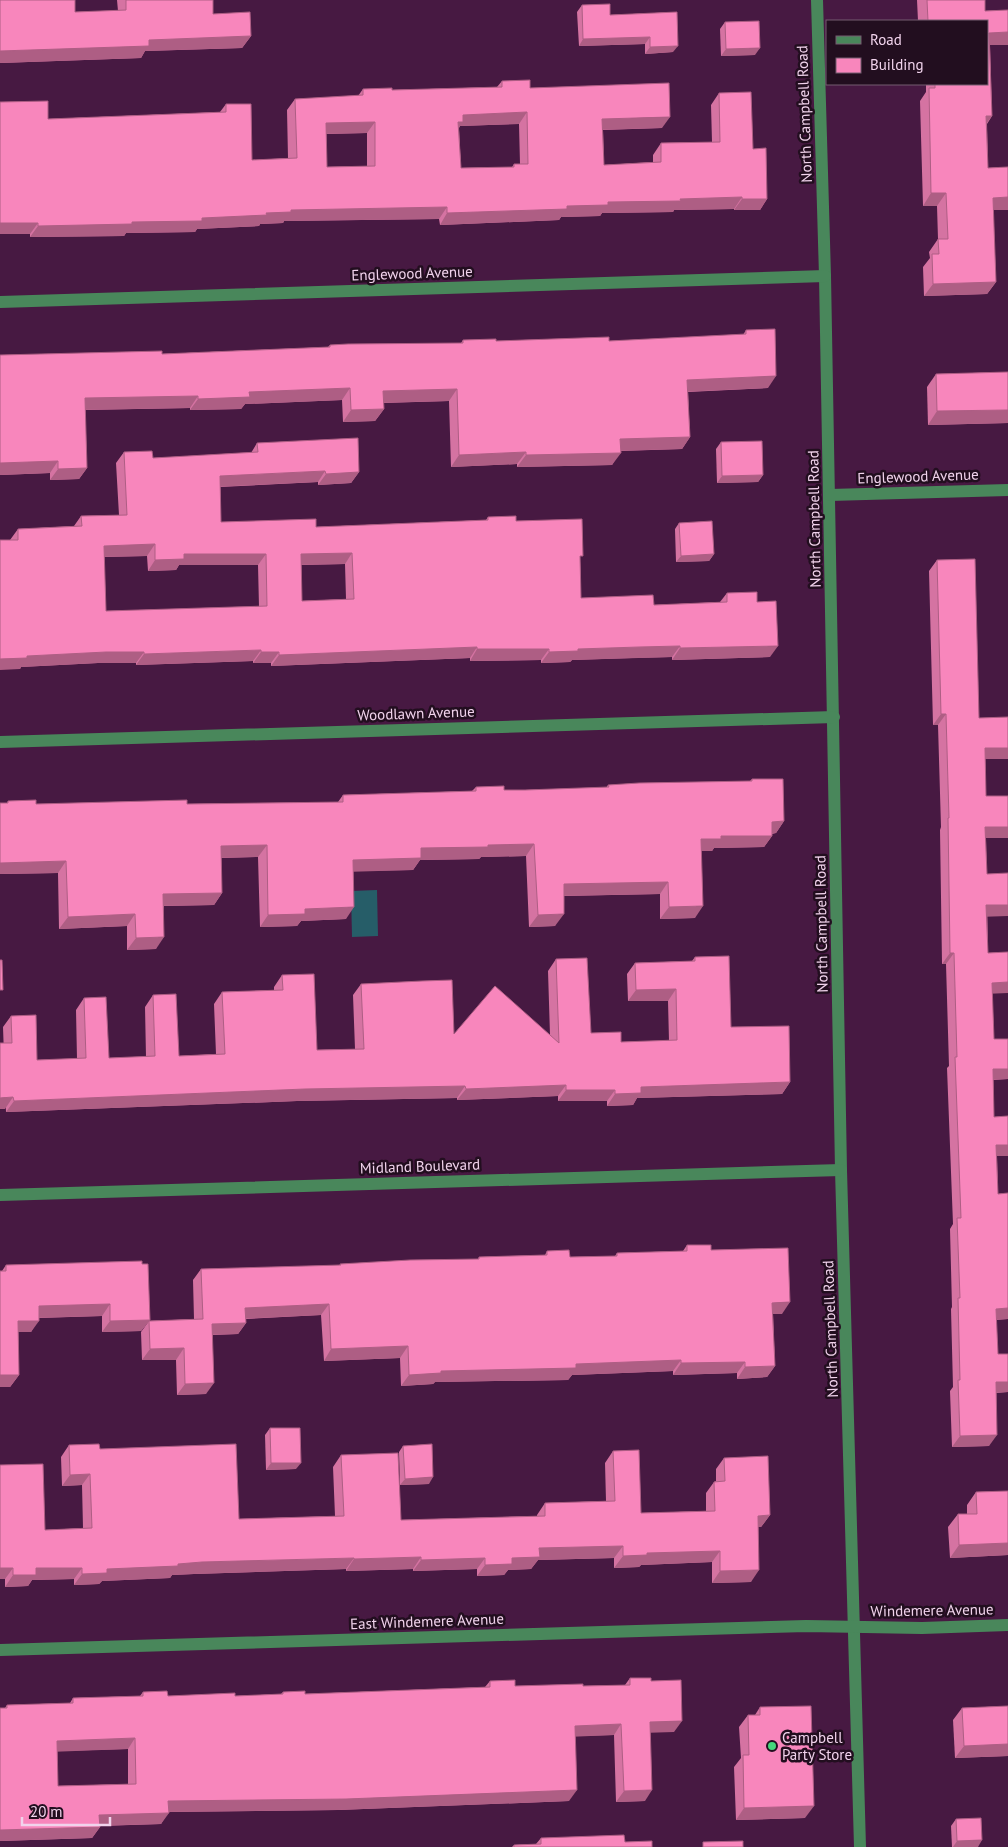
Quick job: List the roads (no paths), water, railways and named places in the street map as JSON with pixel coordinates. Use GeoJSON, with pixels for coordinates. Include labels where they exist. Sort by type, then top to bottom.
{"type":"FeatureCollection","features":[{"type":"Feature","properties":{"kind":"street","name":"North Campbell Road"},"geometry":{"type":"LineString","coordinates":[[817,0],[830,495],[841,1170],[860,1847]]}},
{"type":"Feature","properties":{"kind":"street","name":"Englewood Avenue"},"geometry":{"type":"LineString","coordinates":[[0,302],[825,276]]}},
{"type":"Feature","properties":{"kind":"street","name":"Englewood Avenue"},"geometry":{"type":"LineString","coordinates":[[830,495],[1008,490]]}},
{"type":"Feature","properties":{"kind":"street","name":"Woodlawn Avenue"},"geometry":{"type":"LineString","coordinates":[[0,742],[834,717]]}},
{"type":"Feature","properties":{"kind":"street","name":"Midland Boulevard"},"geometry":{"type":"LineString","coordinates":[[0,1195],[841,1170]]}},
{"type":"Feature","properties":{"kind":"street","name":"Windemere Avenue"},"geometry":{"type":"LineString","coordinates":[[855,1627],[922,1628],[1008,1625]]}},
{"type":"Feature","properties":{"kind":"street","name":"East Windemere Avenue"},"geometry":{"type":"LineString","coordinates":[[0,1650],[796,1626],[855,1627]]}},
{"type":"Feature","properties":{"kind":"place","name":"Campbell Party Store"},"geometry":{"type":"Point","coordinates":[772,1746]}}]}
